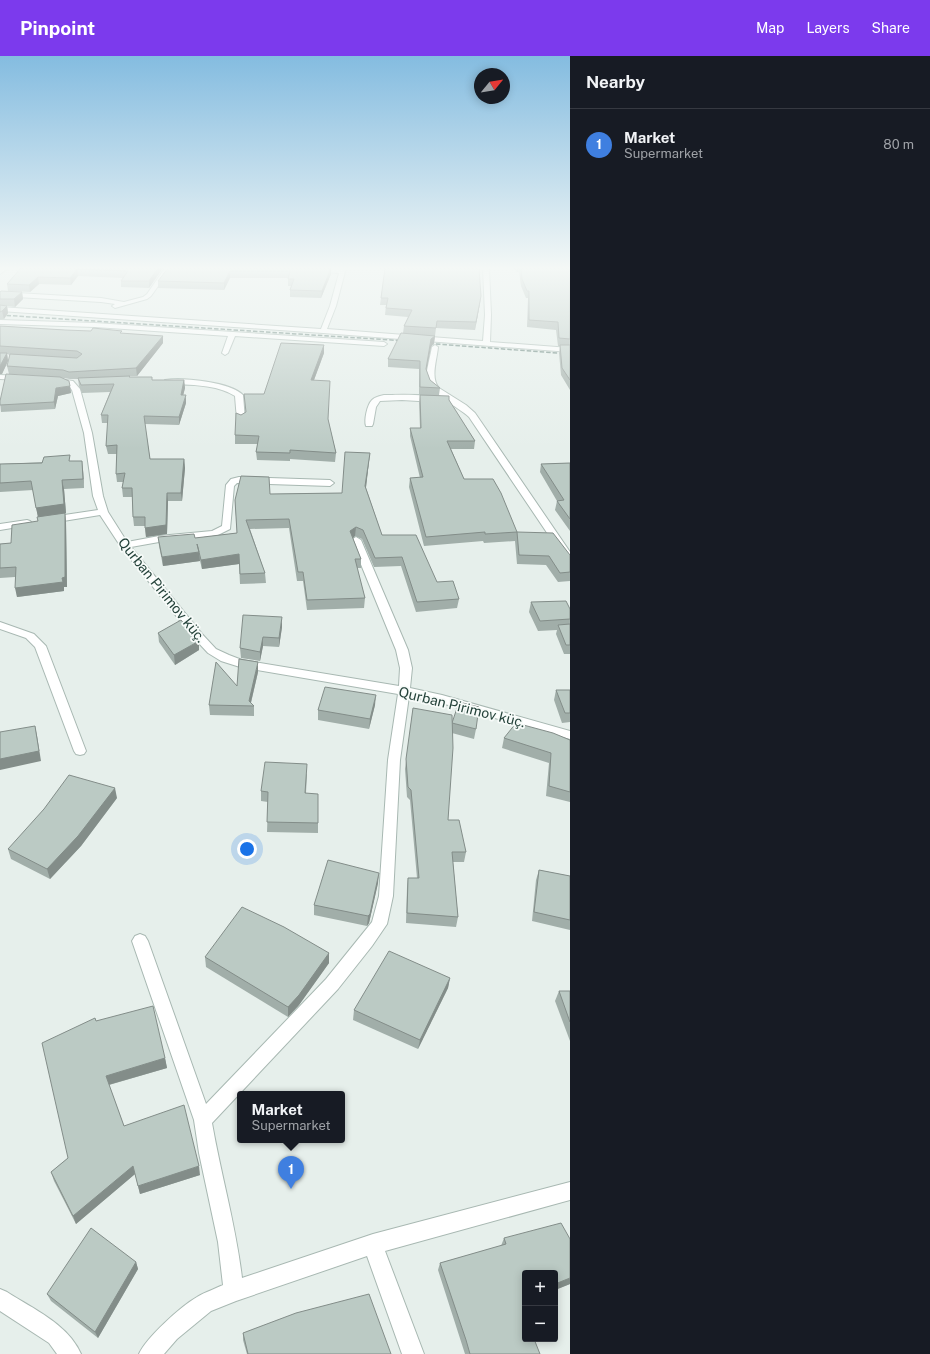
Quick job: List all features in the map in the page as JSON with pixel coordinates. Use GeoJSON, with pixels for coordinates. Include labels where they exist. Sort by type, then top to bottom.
{"type":"FeatureCollection","features":[{"type":"Feature","properties":{"kind":"street"},"geometry":{"type":"LineString","coordinates":[[149,329],[388,344]]}},
{"type":"Feature","properties":{"kind":"street"},"geometry":{"type":"LineString","coordinates":[[287,329],[570,350]]}},
{"type":"Feature","properties":{"kind":"street"},"geometry":{"type":"LineString","coordinates":[[486,344],[487,329]]}},
{"type":"Feature","properties":{"kind":"street"},"geometry":{"type":"LineString","coordinates":[[226,353],[232,334]]}},
{"type":"Feature","properties":{"kind":"street"},"geometry":{"type":"LineString","coordinates":[[450,348],[431,347],[430,379],[432,385],[436,390],[453,399],[472,415],[570,559]]}},
{"type":"Feature","properties":{"kind":"street"},"geometry":{"type":"LineString","coordinates":[[472,350],[487,351]]}},
{"type":"Feature","properties":{"kind":"street","name":"Qurban Pirimov küç."},"geometry":{"type":"LineString","coordinates":[[0,377],[74,383],[84,413],[94,481],[103,512],[124,545],[212,651],[225,658],[240,663],[442,699],[570,735]]}},
{"type":"Feature","properties":{"kind":"street"},"geometry":{"type":"LineString","coordinates":[[160,382],[209,385],[233,390],[239,395],[241,420]]}},
{"type":"Feature","properties":{"kind":"street"},"geometry":{"type":"LineString","coordinates":[[369,424],[374,402],[378,399],[386,397],[442,401],[453,399]]}},
{"type":"Feature","properties":{"kind":"street"},"geometry":{"type":"LineString","coordinates":[[124,545],[159,539],[214,534],[221,532],[227,527],[230,485],[234,481],[330,483]]}},
{"type":"Feature","properties":{"kind":"street"},"geometry":{"type":"LineString","coordinates":[[0,527],[103,512]]}},
{"type":"Feature","properties":{"kind":"street"},"geometry":{"type":"LineString","coordinates":[[203,1120],[332,984],[379,924],[386,896],[394,760],[406,668],[402,650],[356,540]]}},
{"type":"Feature","properties":{"kind":"street"},"geometry":{"type":"LineString","coordinates":[[0,625],[30,636],[40,646],[80,751]]}},
{"type":"Feature","properties":{"kind":"street"},"geometry":{"type":"LineString","coordinates":[[140,941],[203,1120],[208,1153],[228,1242],[234,1291]]}},
{"type":"Feature","properties":{"kind":"street"},"geometry":{"type":"LineString","coordinates":[[150,1354],[170,1332],[204,1304],[234,1291],[373,1244],[570,1190]]}},
{"type":"Feature","properties":{"kind":"street"},"geometry":{"type":"LineString","coordinates":[[373,1244],[413,1354]]}},
{"type":"Feature","properties":{"kind":"street"},"geometry":{"type":"LineString","coordinates":[[0,1299],[56,1336],[70,1354]]}},
{"type":"Feature","properties":{"kind":"building"},"geometry":{"type":"Polygon","coordinates":[[[0,329],[91,331],[93,329],[99,329],[122,331],[120,333],[163,336],[136,368],[69,372],[63,370],[7,366],[10,354],[77,358],[82,354],[77,351],[0,346],[0,329]]]}},
{"type":"Feature","properties":{"kind":"building"},"geometry":{"type":"Polygon","coordinates":[[[558,329],[570,329],[570,339],[559,338],[558,329]]]}},
{"type":"Feature","properties":{"kind":"building"},"geometry":{"type":"Polygon","coordinates":[[[401,333],[435,336],[431,339],[426,369],[430,380],[440,388],[420,387],[420,361],[388,359],[401,333]]]}},
{"type":"Feature","properties":{"kind":"building"},"geometry":{"type":"Polygon","coordinates":[[[281,343],[324,345],[311,380],[330,381],[328,419],[336,453],[290,450],[290,453],[256,452],[259,436],[235,435],[236,413],[241,415],[246,412],[244,394],[264,394],[281,343]]]}},
{"type":"Feature","properties":{"kind":"building"},"geometry":{"type":"Polygon","coordinates":[[[560,345],[570,345],[570,380],[562,368],[560,345]]]}},
{"type":"Feature","properties":{"kind":"building"},"geometry":{"type":"Polygon","coordinates":[[[0,353],[7,353],[0,366],[0,353]]]}},
{"type":"Feature","properties":{"kind":"building"},"geometry":{"type":"Polygon","coordinates":[[[6,374],[60,377],[69,381],[70,386],[56,388],[54,402],[0,405],[6,374]]]}},
{"type":"Feature","properties":{"kind":"building"},"geometry":{"type":"Polygon","coordinates":[[[130,376],[129,377],[152,377],[152,380],[184,380],[181,395],[186,395],[179,417],[144,416],[150,459],[184,459],[181,493],[167,493],[166,525],[145,528],[145,517],[133,517],[132,488],[122,488],[125,473],[116,474],[117,445],[106,446],[108,415],[101,415],[114,384],[81,385],[78,378],[130,376]]]}},
{"type":"Feature","properties":{"kind":"building"},"geometry":{"type":"Polygon","coordinates":[[[420,395],[449,396],[449,400],[475,441],[447,441],[464,479],[493,479],[501,493],[517,532],[485,534],[485,532],[426,537],[410,478],[423,477],[410,428],[421,428],[420,395]]]}},
{"type":"Feature","properties":{"kind":"building"},"geometry":{"type":"Polygon","coordinates":[[[345,452],[370,453],[365,486],[382,535],[416,535],[437,582],[453,581],[459,599],[417,602],[402,557],[375,558],[363,530],[356,527],[350,531],[361,559],[355,559],[365,598],[307,600],[303,572],[298,572],[289,519],[246,520],[265,573],[240,574],[239,554],[201,560],[199,552],[162,557],[158,537],[194,534],[195,538],[237,533],[235,500],[241,476],[269,477],[270,494],[342,493],[345,452]]]}},
{"type":"Feature","properties":{"kind":"building"},"geometry":{"type":"Polygon","coordinates":[[[70,455],[69,461],[82,461],[83,479],[62,480],[64,504],[36,508],[31,481],[0,483],[0,464],[42,463],[44,457],[70,455]]]}},
{"type":"Feature","properties":{"kind":"building"},"geometry":{"type":"Polygon","coordinates":[[[570,463],[570,519],[557,501],[564,500],[541,464],[570,463]]]}},
{"type":"Feature","properties":{"kind":"building"},"geometry":{"type":"Polygon","coordinates":[[[65,513],[65,577],[62,578],[63,582],[15,588],[16,567],[0,568],[0,544],[11,543],[12,525],[38,521],[37,517],[65,513]]]}},
{"type":"Feature","properties":{"kind":"building"},"geometry":{"type":"Polygon","coordinates":[[[517,532],[553,533],[570,555],[570,572],[560,573],[549,556],[519,555],[517,532]]]}},
{"type":"Feature","properties":{"kind":"building"},"geometry":{"type":"Polygon","coordinates":[[[566,601],[570,609],[570,619],[540,621],[531,602],[566,601]]]}},
{"type":"Feature","properties":{"kind":"building"},"geometry":{"type":"Polygon","coordinates":[[[243,615],[282,617],[279,638],[263,637],[260,652],[240,648],[243,615]]]}},
{"type":"Feature","properties":{"kind":"building"},"geometry":{"type":"Polygon","coordinates":[[[181,620],[199,641],[174,655],[158,633],[181,620]]]}},
{"type":"Feature","properties":{"kind":"building"},"geometry":{"type":"Polygon","coordinates":[[[570,624],[570,645],[566,645],[558,625],[570,624]]]}},
{"type":"Feature","properties":{"kind":"building"},"geometry":{"type":"Polygon","coordinates":[[[239,659],[258,662],[249,701],[254,706],[209,705],[216,662],[237,686],[239,659]]]}},
{"type":"Feature","properties":{"kind":"building"},"geometry":{"type":"Polygon","coordinates":[[[325,687],[376,695],[370,719],[318,710],[325,687]]]}},
{"type":"Feature","properties":{"kind":"building"},"geometry":{"type":"Polygon","coordinates":[[[556,690],[570,690],[570,713],[565,713],[556,690]]]}},
{"type":"Feature","properties":{"kind":"building"},"geometry":{"type":"Polygon","coordinates":[[[459,702],[479,707],[476,729],[452,723],[459,702]]]}},
{"type":"Feature","properties":{"kind":"building"},"geometry":{"type":"Polygon","coordinates":[[[413,708],[452,715],[453,748],[448,820],[459,820],[466,852],[452,852],[458,917],[407,913],[408,878],[419,878],[411,790],[408,787],[406,759],[413,708]]]}},
{"type":"Feature","properties":{"kind":"building"},"geometry":{"type":"Polygon","coordinates":[[[516,723],[553,733],[570,740],[570,792],[549,786],[551,753],[504,738],[516,723]]]}},
{"type":"Feature","properties":{"kind":"building"},"geometry":{"type":"Polygon","coordinates":[[[35,726],[39,751],[0,759],[0,732],[35,726]]]}},
{"type":"Feature","properties":{"kind":"building"},"geometry":{"type":"Polygon","coordinates":[[[265,762],[307,764],[305,793],[318,794],[318,823],[267,822],[268,792],[261,791],[265,762]]]}},
{"type":"Feature","properties":{"kind":"building"},"geometry":{"type":"Polygon","coordinates":[[[69,775],[115,788],[78,836],[47,869],[8,849],[44,809],[69,775]]]}},
{"type":"Feature","properties":{"kind":"building"},"geometry":{"type":"Polygon","coordinates":[[[328,860],[379,873],[370,914],[368,916],[314,905],[328,860]]]}},
{"type":"Feature","properties":{"kind":"building"},"geometry":{"type":"Polygon","coordinates":[[[539,870],[570,876],[570,920],[534,912],[539,870]]]}},
{"type":"Feature","properties":{"kind":"building"},"geometry":{"type":"Polygon","coordinates":[[[242,907],[284,927],[329,953],[299,995],[288,1007],[205,957],[242,907]]]}},
{"type":"Feature","properties":{"kind":"building"},"geometry":{"type":"Polygon","coordinates":[[[389,951],[450,978],[420,1040],[354,1010],[389,951]]]}},
{"type":"Feature","properties":{"kind":"building"},"geometry":{"type":"Polygon","coordinates":[[[559,991],[570,991],[570,1022],[559,991]]]}},
{"type":"Feature","properties":{"kind":"building"},"geometry":{"type":"Polygon","coordinates":[[[153,1006],[165,1058],[106,1076],[124,1126],[184,1105],[199,1166],[138,1186],[133,1166],[73,1216],[51,1172],[68,1158],[42,1043],[95,1018],[96,1021],[153,1006]]]}},
{"type":"Feature","properties":{"kind":"building"},"geometry":{"type":"Polygon","coordinates":[[[561,1223],[570,1239],[570,1278],[558,1283],[558,1270],[522,1270],[522,1342],[535,1342],[540,1354],[470,1354],[440,1263],[506,1244],[504,1238],[561,1223]]]}},
{"type":"Feature","properties":{"kind":"building"},"geometry":{"type":"Polygon","coordinates":[[[91,1228],[136,1262],[95,1332],[47,1294],[91,1228]]]}},
{"type":"Feature","properties":{"kind":"building"},"geometry":{"type":"Polygon","coordinates":[[[369,1294],[391,1354],[248,1354],[243,1333],[296,1313],[369,1294]]]}},
{"type":"Feature","properties":{"kind":"railway"},"geometry":{"type":"LineString","coordinates":[[212,329],[407,341]]}},
{"type":"Feature","properties":{"kind":"railway"},"geometry":{"type":"LineString","coordinates":[[423,343],[570,354]]}},
{"type":"Feature","properties":{"kind":"place","name":"Market"},"geometry":{"type":"Point","coordinates":[291,1189]}}]}
